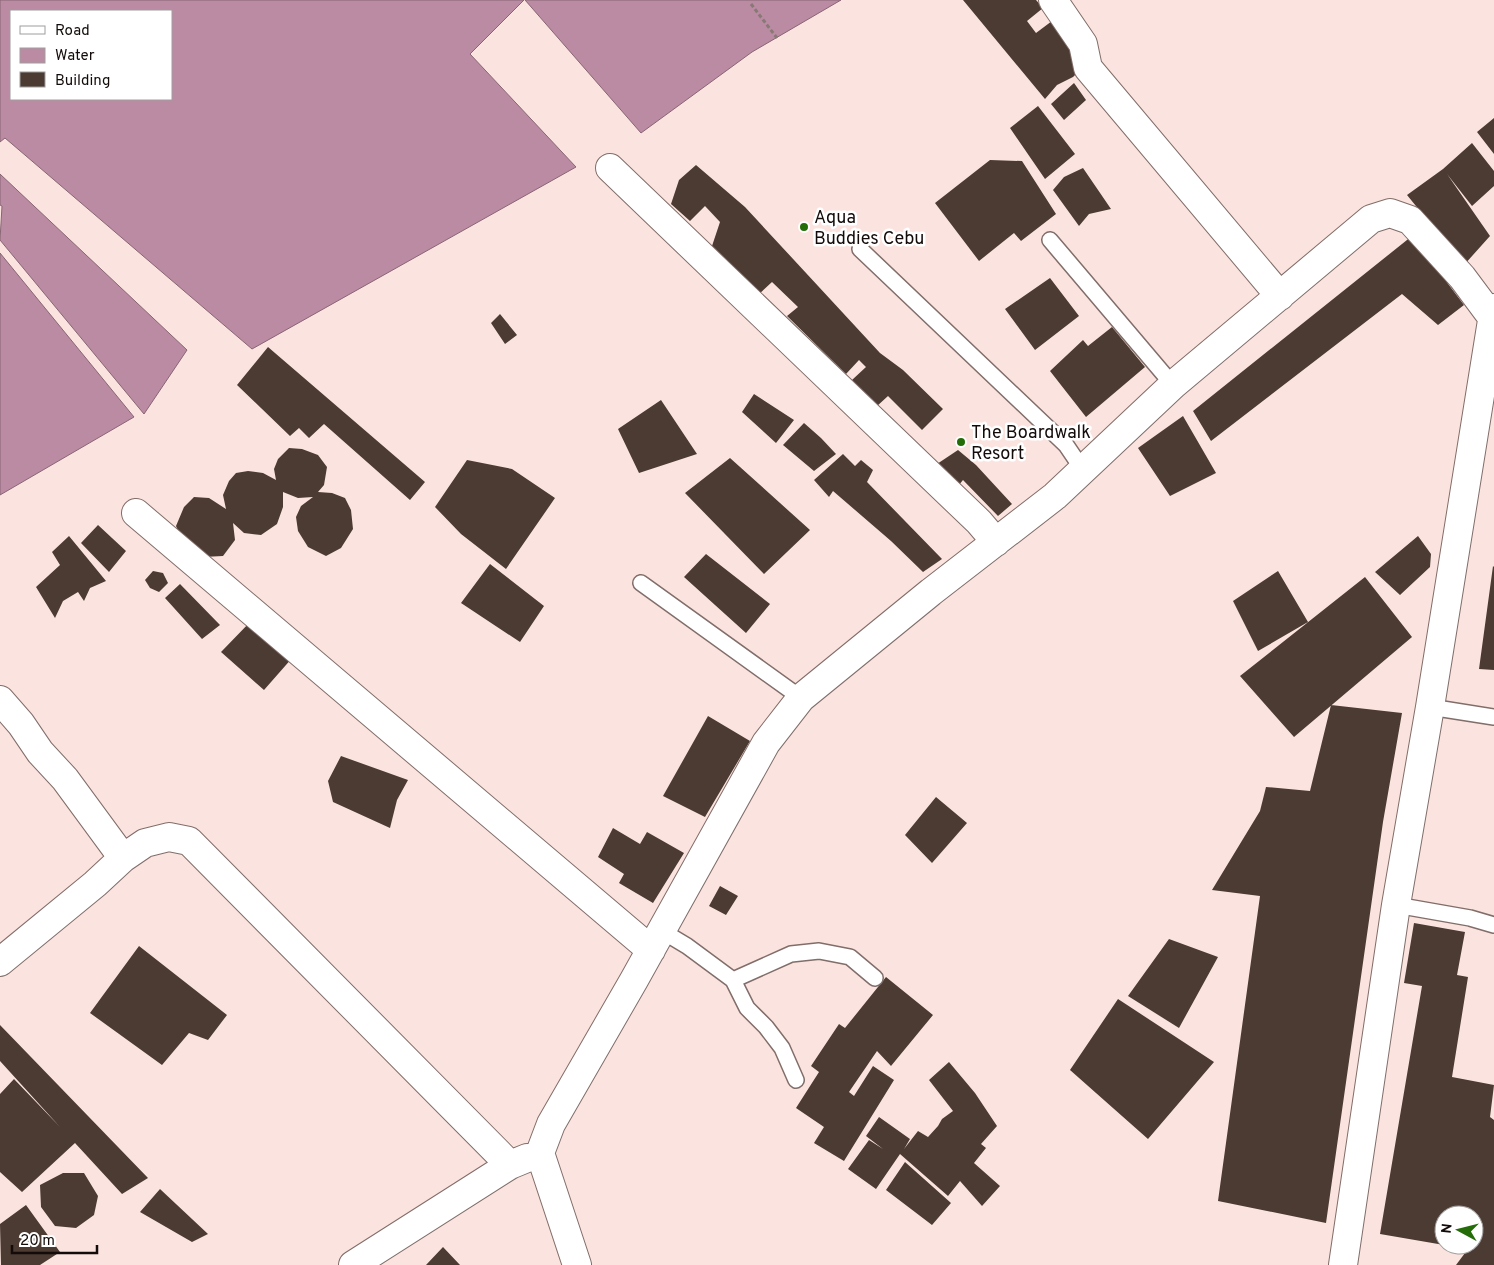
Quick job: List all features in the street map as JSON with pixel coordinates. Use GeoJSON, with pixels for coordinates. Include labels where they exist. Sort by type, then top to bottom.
{"type":"FeatureCollection","features":[{"type":"Feature","properties":{"kind":"street"},"geometry":{"type":"LineString","coordinates":[[1053,0],[1083,44],[1088,68],[1280,296]]}},
{"type":"Feature","properties":{"kind":"street"},"geometry":{"type":"LineString","coordinates":[[610,168],[979,522],[996,542]]}},
{"type":"Feature","properties":{"kind":"street"},"geometry":{"type":"LineString","coordinates":[[577,1265],[540,1153],[551,1124],[657,940],[766,743],[801,698],[930,592],[1055,496],[1173,385],[1371,218],[1390,213],[1410,220],[1462,277],[1493,315],[1396,905],[1343,1265]]}},
{"type":"Feature","properties":{"kind":"street"},"geometry":{"type":"LineString","coordinates":[[136,514],[657,940]]}},
{"type":"Feature","properties":{"kind":"street"},"geometry":{"type":"LineString","coordinates":[[0,700],[21,724],[40,752],[65,779],[123,858]]}},
{"type":"Feature","properties":{"kind":"street"},"geometry":{"type":"LineString","coordinates":[[0,962],[144,842],[169,837],[189,841],[510,1165]]}},
{"type":"Feature","properties":{"kind":"street"},"geometry":{"type":"LineString","coordinates":[[353,1265],[510,1165],[540,1153]]}},
{"type":"Feature","properties":{"kind":"lane"},"geometry":{"type":"LineString","coordinates":[[1050,240],[1173,385]]}},
{"type":"Feature","properties":{"kind":"lane"},"geometry":{"type":"LineString","coordinates":[[860,249],[1066,444],[1083,470]]}},
{"type":"Feature","properties":{"kind":"lane"},"geometry":{"type":"LineString","coordinates":[[641,582],[801,698]]}},
{"type":"Feature","properties":{"kind":"lane"},"geometry":{"type":"LineString","coordinates":[[1430,707],[1494,716]]}},
{"type":"Feature","properties":{"kind":"lane"},"geometry":{"type":"LineString","coordinates":[[1396,905],[1470,918],[1494,925]]}},
{"type":"Feature","properties":{"kind":"lane"},"geometry":{"type":"LineString","coordinates":[[657,940],[687,946],[733,980],[747,1008],[782,1048],[796,1080]]}},
{"type":"Feature","properties":{"kind":"lane"},"geometry":{"type":"LineString","coordinates":[[733,980],[791,954],[819,951],[850,958],[875,978]]}},
{"type":"Feature","properties":{"kind":"path"},"geometry":{"type":"LineString","coordinates":[[751,4],[777,38]]}},
{"type":"Feature","properties":{"kind":"water"},"geometry":{"type":"Polygon","coordinates":[[[0,0],[524,0],[470,54],[576,167],[252,349],[5,138],[0,142],[0,0]]]}},
{"type":"Feature","properties":{"kind":"water"},"geometry":{"type":"Polygon","coordinates":[[[525,0],[841,0],[752,52],[641,133],[525,0]]]}},
{"type":"Feature","properties":{"kind":"water"},"geometry":{"type":"Polygon","coordinates":[[[0,174],[187,350],[144,414],[0,240],[2,206],[0,205],[0,174]]]}},
{"type":"Feature","properties":{"kind":"water"},"geometry":{"type":"Polygon","coordinates":[[[0,253],[134,417],[0,495],[0,253]]]}},
{"type":"Feature","properties":{"kind":"building"},"geometry":{"type":"Polygon","coordinates":[[[963,0],[1036,0],[1043,8],[1027,21],[1036,33],[1052,21],[1084,66],[1073,77],[1057,85],[1045,99],[963,0]]]}},
{"type":"Feature","properties":{"kind":"building"},"geometry":{"type":"Polygon","coordinates":[[[1074,83],[1086,100],[1064,120],[1051,104],[1074,83]]]}},
{"type":"Feature","properties":{"kind":"building"},"geometry":{"type":"Polygon","coordinates":[[[1038,106],[1075,154],[1045,179],[1010,128],[1038,106]]]}},
{"type":"Feature","properties":{"kind":"building"},"geometry":{"type":"Polygon","coordinates":[[[1494,118],[1494,154],[1477,132],[1494,118]]]}},
{"type":"Feature","properties":{"kind":"building"},"geometry":{"type":"Polygon","coordinates":[[[1472,143],[1494,171],[1494,186],[1472,206],[1447,174],[1490,236],[1464,265],[1407,195],[1443,169],[1472,143]]]}},
{"type":"Feature","properties":{"kind":"building"},"geometry":{"type":"Polygon","coordinates":[[[990,160],[1022,161],[1056,214],[1021,241],[1014,233],[979,261],[935,203],[990,160]]]}},
{"type":"Feature","properties":{"kind":"building"},"geometry":{"type":"Polygon","coordinates":[[[696,165],[745,207],[880,353],[903,370],[943,409],[922,430],[888,396],[876,407],[852,380],[866,367],[859,360],[846,374],[787,316],[798,307],[772,282],[758,295],[712,246],[720,222],[705,206],[690,221],[671,204],[679,180],[696,165]]]}},
{"type":"Feature","properties":{"kind":"building"},"geometry":{"type":"Polygon","coordinates":[[[1083,168],[1111,209],[1089,214],[1079,226],[1053,190],[1064,177],[1083,168]]]}},
{"type":"Feature","properties":{"kind":"building"},"geometry":{"type":"Polygon","coordinates":[[[1412,236],[1464,305],[1438,325],[1402,294],[1211,441],[1193,411],[1412,236]]]}},
{"type":"Feature","properties":{"kind":"building"},"geometry":{"type":"Polygon","coordinates":[[[1050,278],[1079,316],[1035,350],[1005,309],[1050,278]]]}},
{"type":"Feature","properties":{"kind":"building"},"geometry":{"type":"Polygon","coordinates":[[[500,314],[517,335],[505,344],[491,323],[500,314]]]}},
{"type":"Feature","properties":{"kind":"building"},"geometry":{"type":"Polygon","coordinates":[[[1112,327],[1145,367],[1086,417],[1050,371],[1083,340],[1088,346],[1112,327]]]}},
{"type":"Feature","properties":{"kind":"building"},"geometry":{"type":"Polygon","coordinates":[[[268,347],[425,482],[410,500],[324,424],[309,438],[299,428],[290,436],[237,385],[268,347]]]}},
{"type":"Feature","properties":{"kind":"building"},"geometry":{"type":"Polygon","coordinates":[[[754,394],[794,420],[776,443],[742,412],[754,394]]]}},
{"type":"Feature","properties":{"kind":"building"},"geometry":{"type":"Polygon","coordinates":[[[661,400],[697,454],[639,473],[618,429],[661,400]]]}},
{"type":"Feature","properties":{"kind":"building"},"geometry":{"type":"Polygon","coordinates":[[[1183,416],[1216,473],[1170,496],[1138,448],[1183,416]]]}},
{"type":"Feature","properties":{"kind":"building"},"geometry":{"type":"Polygon","coordinates":[[[804,423],[836,454],[814,471],[783,445],[804,423]]]}},
{"type":"Feature","properties":{"kind":"building"},"geometry":{"type":"Polygon","coordinates":[[[289,448],[302,449],[318,455],[327,467],[324,485],[318,492],[332,493],[345,498],[351,510],[353,529],[341,548],[326,556],[308,547],[298,531],[296,517],[301,506],[313,497],[298,498],[283,492],[283,507],[277,524],[261,535],[244,533],[233,523],[235,540],[223,556],[203,557],[185,547],[176,526],[184,507],[194,497],[209,498],[226,509],[223,495],[229,481],[236,473],[248,471],[263,473],[276,480],[274,469],[278,459],[289,448]]]}},
{"type":"Feature","properties":{"kind":"building"},"geometry":{"type":"Polygon","coordinates":[[[958,450],[976,465],[1012,504],[998,516],[963,480],[954,491],[928,470],[958,450]]]}},
{"type":"Feature","properties":{"kind":"building"},"geometry":{"type":"Polygon","coordinates":[[[843,454],[855,466],[861,460],[873,470],[867,482],[942,559],[923,572],[891,541],[833,491],[829,497],[814,480],[843,454]]]}},
{"type":"Feature","properties":{"kind":"building"},"geometry":{"type":"Polygon","coordinates":[[[730,458],[810,530],[764,574],[685,493],[730,458]]]}},
{"type":"Feature","properties":{"kind":"building"},"geometry":{"type":"Polygon","coordinates":[[[467,460],[512,469],[555,498],[506,569],[461,534],[435,507],[467,460]]]}},
{"type":"Feature","properties":{"kind":"building"},"geometry":{"type":"Polygon","coordinates":[[[98,525],[126,551],[109,572],[81,543],[98,525]]]}},
{"type":"Feature","properties":{"kind":"building"},"geometry":{"type":"Polygon","coordinates":[[[69,536],[106,581],[90,588],[84,601],[78,592],[63,601],[55,618],[36,587],[60,565],[52,552],[69,536]]]}},
{"type":"Feature","properties":{"kind":"building"},"geometry":{"type":"Polygon","coordinates":[[[1418,536],[1431,554],[1430,567],[1400,595],[1375,572],[1418,536]]]}},
{"type":"Feature","properties":{"kind":"building"},"geometry":{"type":"Polygon","coordinates":[[[706,554],[770,604],[746,633],[684,577],[706,554]]]}},
{"type":"Feature","properties":{"kind":"building"},"geometry":{"type":"Polygon","coordinates":[[[490,564],[544,606],[520,642],[461,603],[490,564]]]}},
{"type":"Feature","properties":{"kind":"building"},"geometry":{"type":"Polygon","coordinates":[[[1494,567],[1494,670],[1479,669],[1494,567]]]}},
{"type":"Feature","properties":{"kind":"building"},"geometry":{"type":"Polygon","coordinates":[[[153,571],[163,573],[168,583],[159,592],[150,588],[145,580],[153,571]]]}},
{"type":"Feature","properties":{"kind":"building"},"geometry":{"type":"Polygon","coordinates":[[[1278,571],[1308,622],[1258,651],[1233,601],[1278,571]]]}},
{"type":"Feature","properties":{"kind":"building"},"geometry":{"type":"Polygon","coordinates":[[[1365,577],[1412,637],[1294,737],[1240,676],[1365,577]]]}},
{"type":"Feature","properties":{"kind":"building"},"geometry":{"type":"Polygon","coordinates":[[[180,584],[220,625],[202,639],[165,598],[180,584]]]}},
{"type":"Feature","properties":{"kind":"building"},"geometry":{"type":"Polygon","coordinates":[[[253,619],[293,657],[264,690],[221,652],[253,619]]]}},
{"type":"Feature","properties":{"kind":"building"},"geometry":{"type":"Polygon","coordinates":[[[1331,705],[1402,713],[1383,822],[1326,1223],[1218,1201],[1260,896],[1212,890],[1260,811],[1266,787],[1310,791],[1331,705]]]}},
{"type":"Feature","properties":{"kind":"building"},"geometry":{"type":"Polygon","coordinates":[[[708,716],[750,741],[705,817],[663,796],[708,716]]]}},
{"type":"Feature","properties":{"kind":"building"},"geometry":{"type":"Polygon","coordinates":[[[341,756],[408,780],[397,800],[390,828],[333,802],[328,781],[341,756]]]}},
{"type":"Feature","properties":{"kind":"building"},"geometry":{"type":"Polygon","coordinates":[[[936,797],[967,823],[932,863],[905,835],[936,797]]]}},
{"type":"Feature","properties":{"kind":"building"},"geometry":{"type":"Polygon","coordinates":[[[613,828],[640,844],[647,832],[684,853],[653,903],[619,883],[624,874],[598,857],[613,828]]]}},
{"type":"Feature","properties":{"kind":"building"},"geometry":{"type":"Polygon","coordinates":[[[720,886],[738,896],[726,915],[709,906],[720,886]]]}},
{"type":"Feature","properties":{"kind":"building"},"geometry":{"type":"Polygon","coordinates":[[[1414,923],[1465,932],[1457,975],[1468,977],[1452,1077],[1494,1085],[1490,1117],[1494,1120],[1494,1265],[1456,1265],[1464,1255],[1484,1255],[1484,1205],[1434,1205],[1434,1243],[1380,1234],[1422,986],[1404,983],[1414,923]]]}},
{"type":"Feature","properties":{"kind":"building"},"geometry":{"type":"Polygon","coordinates":[[[1169,939],[1218,957],[1179,1028],[1128,996],[1169,939]]]}},
{"type":"Feature","properties":{"kind":"building"},"geometry":{"type":"Polygon","coordinates":[[[139,946],[227,1015],[208,1040],[189,1033],[162,1065],[90,1013],[139,946]]]}},
{"type":"Feature","properties":{"kind":"building"},"geometry":{"type":"Polygon","coordinates":[[[886,977],[933,1015],[891,1066],[877,1051],[849,1092],[854,1096],[873,1066],[894,1080],[844,1161],[814,1143],[824,1127],[796,1108],[819,1072],[811,1066],[839,1024],[845,1028],[886,977]]]}},
{"type":"Feature","properties":{"kind":"building"},"geometry":{"type":"Polygon","coordinates":[[[1118,999],[1214,1062],[1148,1139],[1070,1070],[1118,999]]]}},
{"type":"Feature","properties":{"kind":"building"},"geometry":{"type":"Polygon","coordinates":[[[0,1025],[148,1178],[122,1194],[75,1143],[22,1192],[0,1172],[0,1094],[14,1079],[60,1127],[0,1061],[0,1025]]]}},
{"type":"Feature","properties":{"kind":"building"},"geometry":{"type":"Polygon","coordinates":[[[949,1062],[975,1093],[997,1126],[981,1144],[986,1148],[974,1163],[1000,1186],[982,1206],[960,1181],[948,1196],[900,1154],[876,1189],[848,1169],[869,1140],[883,1149],[866,1136],[879,1117],[910,1139],[904,1149],[918,1131],[928,1137],[942,1119],[953,1111],[929,1080],[949,1062]]]}},
{"type":"Feature","properties":{"kind":"building"},"geometry":{"type":"Polygon","coordinates":[[[905,1162],[951,1203],[932,1225],[886,1190],[905,1162]]]}},
{"type":"Feature","properties":{"kind":"building"},"geometry":{"type":"Polygon","coordinates":[[[63,1173],[84,1173],[98,1196],[94,1215],[76,1228],[55,1226],[41,1207],[40,1185],[63,1173]]]}},
{"type":"Feature","properties":{"kind":"building"},"geometry":{"type":"Polygon","coordinates":[[[160,1189],[208,1234],[192,1242],[140,1212],[160,1189]]]}},
{"type":"Feature","properties":{"kind":"building"},"geometry":{"type":"Polygon","coordinates":[[[26,1205],[60,1252],[40,1265],[1,1265],[0,1224],[26,1205]]]}},
{"type":"Feature","properties":{"kind":"building"},"geometry":{"type":"Polygon","coordinates":[[[443,1247],[460,1265],[426,1265],[443,1247]]]}},
{"type":"Feature","properties":{"kind":"place","name":"Aqua Buddies Cebu"},"geometry":{"type":"Point","coordinates":[804,227]}},
{"type":"Feature","properties":{"kind":"place","name":"The Boardwalk Resort"},"geometry":{"type":"Point","coordinates":[961,442]}}]}
